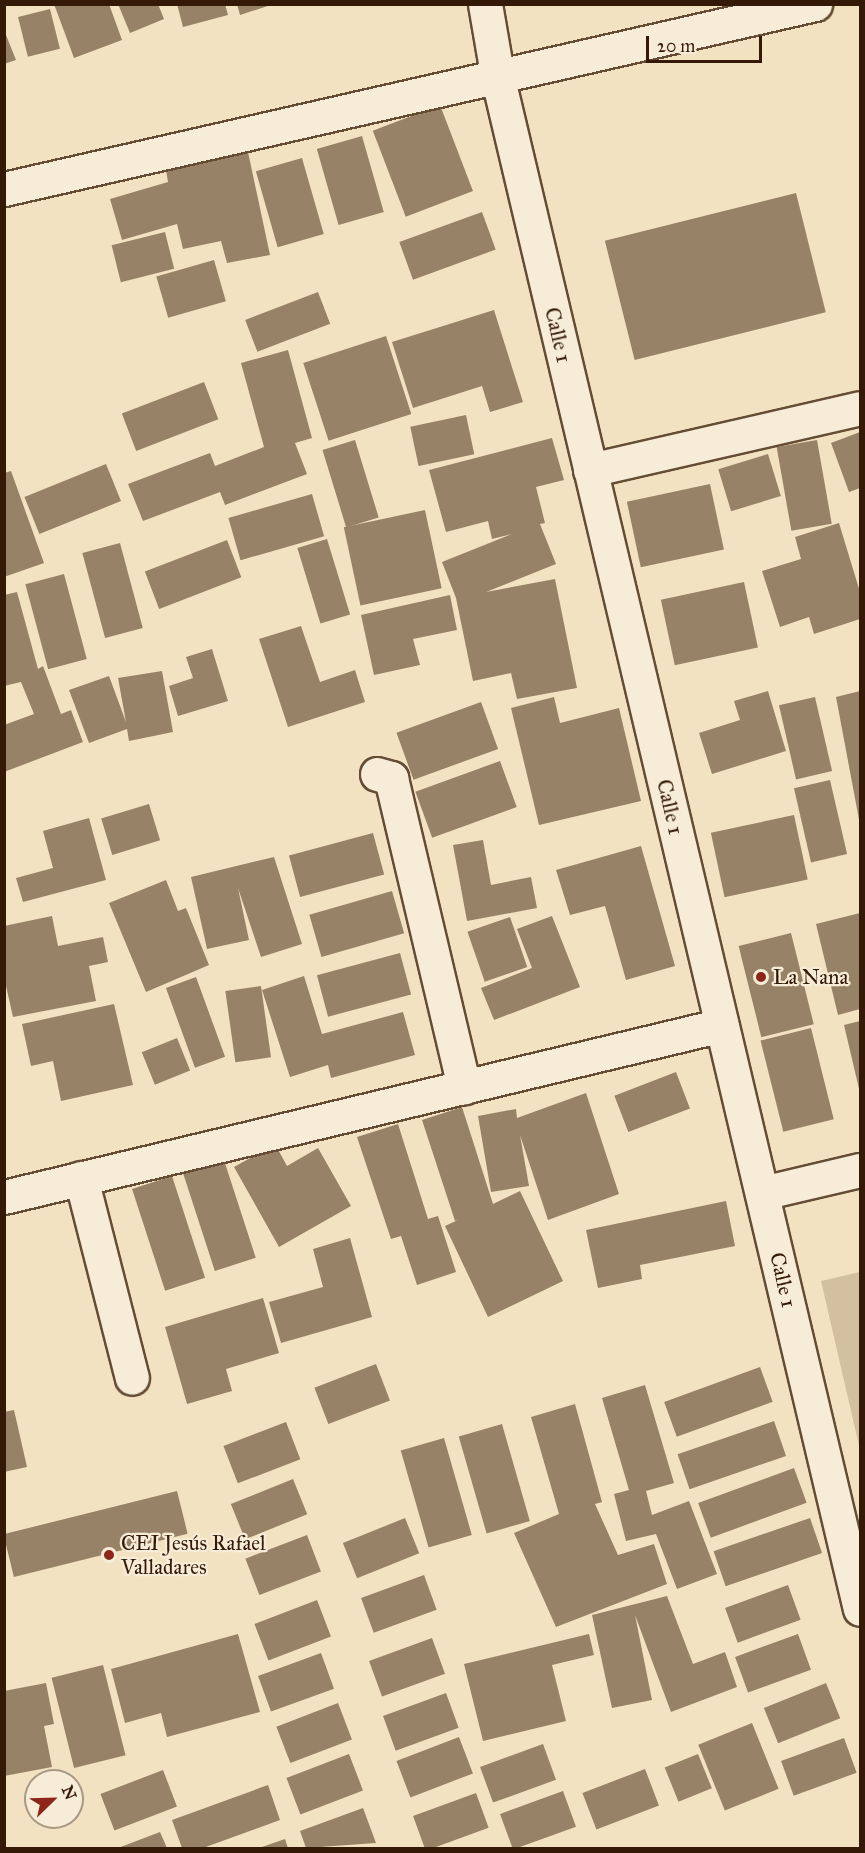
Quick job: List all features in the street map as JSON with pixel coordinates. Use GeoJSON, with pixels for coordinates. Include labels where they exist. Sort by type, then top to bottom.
{"type":"FeatureCollection","features":[{"type":"Feature","properties":{"kind":"street","name":"Calle 1"},"geometry":{"type":"LineString","coordinates":[[485,4],[498,79],[861,1609]]}},
{"type":"Feature","properties":{"kind":"street"},"geometry":{"type":"LineString","coordinates":[[4,189],[498,79],[815,4]]}},
{"type":"Feature","properties":{"kind":"street"},"geometry":{"type":"LineString","coordinates":[[590,470],[861,408]]}},
{"type":"Feature","properties":{"kind":"street"},"geometry":{"type":"LineString","coordinates":[[377,774],[391,778],[464,1087]]}},
{"type":"Feature","properties":{"kind":"street"},"geometry":{"type":"LineString","coordinates":[[4,1197],[722,1025]]}},
{"type":"Feature","properties":{"kind":"street"},"geometry":{"type":"LineString","coordinates":[[762,1193],[861,1170]]}},
{"type":"Feature","properties":{"kind":"street"},"geometry":{"type":"LineString","coordinates":[[81,1178],[132,1378]]}},
{"type":"Feature","properties":{"kind":"shaded area"},"geometry":{"type":"Polygon","coordinates":[[[860,1272],[860,1450],[821,1281],[860,1272]]]}},
{"type":"Feature","properties":{"kind":"building"},"geometry":{"type":"Polygon","coordinates":[[[54,4],[109,4],[122,40],[74,58],[54,4]]]}},
{"type":"Feature","properties":{"kind":"building"},"geometry":{"type":"Polygon","coordinates":[[[118,4],[158,4],[164,19],[130,33],[118,4]]]}},
{"type":"Feature","properties":{"kind":"building"},"geometry":{"type":"Polygon","coordinates":[[[177,4],[225,4],[228,15],[183,27],[177,4]]]}},
{"type":"Feature","properties":{"kind":"building"},"geometry":{"type":"Polygon","coordinates":[[[237,4],[271,4],[271,5],[240,15],[237,4]]]}},
{"type":"Feature","properties":{"kind":"building"},"geometry":{"type":"Polygon","coordinates":[[[50,9],[60,49],[28,57],[18,17],[50,9]]]}},
{"type":"Feature","properties":{"kind":"building"},"geometry":{"type":"Polygon","coordinates":[[[4,30],[16,60],[4,64],[4,30]]]}},
{"type":"Feature","properties":{"kind":"building"},"geometry":{"type":"Polygon","coordinates":[[[440,105],[473,191],[406,217],[373,131],[440,105]]]}},
{"type":"Feature","properties":{"kind":"building"},"geometry":{"type":"Polygon","coordinates":[[[362,136],[384,212],[339,225],[317,149],[362,136]]]}},
{"type":"Feature","properties":{"kind":"building"},"geometry":{"type":"Polygon","coordinates":[[[248,152],[270,255],[227,263],[221,241],[183,249],[177,224],[122,240],[110,199],[168,182],[166,170],[248,152]]]}},
{"type":"Feature","properties":{"kind":"building"},"geometry":{"type":"Polygon","coordinates":[[[302,158],[324,234],[278,247],[256,171],[302,158]]]}},
{"type":"Feature","properties":{"kind":"building"},"geometry":{"type":"Polygon","coordinates":[[[796,193],[826,312],[635,360],[605,241],[796,193]]]}},
{"type":"Feature","properties":{"kind":"building"},"geometry":{"type":"Polygon","coordinates":[[[482,212],[496,250],[413,280],[399,242],[482,212]]]}},
{"type":"Feature","properties":{"kind":"building"},"geometry":{"type":"Polygon","coordinates":[[[165,232],[174,269],[121,282],[112,245],[165,232]]]}},
{"type":"Feature","properties":{"kind":"building"},"geometry":{"type":"Polygon","coordinates":[[[214,260],[226,301],[168,318],[156,277],[214,260]]]}},
{"type":"Feature","properties":{"kind":"building"},"geometry":{"type":"Polygon","coordinates":[[[318,292],[330,324],[257,352],[245,320],[318,292]]]}},
{"type":"Feature","properties":{"kind":"building"},"geometry":{"type":"Polygon","coordinates":[[[494,310],[523,402],[490,412],[482,386],[413,408],[392,342],[494,310]]]}},
{"type":"Feature","properties":{"kind":"building"},"geometry":{"type":"Polygon","coordinates":[[[386,336],[411,414],[329,441],[303,363],[386,336]]]}},
{"type":"Feature","properties":{"kind":"building"},"geometry":{"type":"Polygon","coordinates":[[[288,350],[312,438],[295,443],[307,474],[225,505],[220,492],[143,521],[128,484],[210,453],[215,466],[264,447],[241,363],[288,350]]]}},
{"type":"Feature","properties":{"kind":"building"},"geometry":{"type":"Polygon","coordinates":[[[204,382],[218,419],[136,451],[122,414],[204,382]]]}},
{"type":"Feature","properties":{"kind":"building"},"geometry":{"type":"Polygon","coordinates":[[[466,415],[474,454],[419,466],[410,427],[466,415]]]}},
{"type":"Feature","properties":{"kind":"building"},"geometry":{"type":"Polygon","coordinates":[[[860,432],[860,488],[849,492],[831,443],[860,432]]]}},
{"type":"Feature","properties":{"kind":"building"},"geometry":{"type":"Polygon","coordinates":[[[552,438],[564,480],[536,487],[545,523],[540,524],[556,564],[486,592],[555,579],[577,688],[517,699],[511,673],[473,681],[456,598],[442,562],[512,534],[492,539],[488,521],[446,532],[429,470],[552,438]]]}},
{"type":"Feature","properties":{"kind":"building"},"geometry":{"type":"Polygon","coordinates":[[[355,440],[379,517],[346,527],[322,450],[355,440]]]}},
{"type":"Feature","properties":{"kind":"building"},"geometry":{"type":"Polygon","coordinates":[[[817,440],[832,524],[791,531],[777,447],[817,440]]]}},
{"type":"Feature","properties":{"kind":"building"},"geometry":{"type":"Polygon","coordinates":[[[768,454],[781,496],[731,511],[718,469],[768,454]]]}},
{"type":"Feature","properties":{"kind":"building"},"geometry":{"type":"Polygon","coordinates":[[[106,464],[121,501],[39,534],[24,497],[106,464]]]}},
{"type":"Feature","properties":{"kind":"building"},"geometry":{"type":"Polygon","coordinates":[[[11,471],[44,563],[4,577],[4,473],[11,471]]]}},
{"type":"Feature","properties":{"kind":"building"},"geometry":{"type":"Polygon","coordinates":[[[710,484],[724,550],[641,567],[627,502],[710,484]]]}},
{"type":"Feature","properties":{"kind":"building"},"geometry":{"type":"Polygon","coordinates":[[[312,494],[324,536],[240,560],[228,518],[312,494]]]}},
{"type":"Feature","properties":{"kind":"building"},"geometry":{"type":"Polygon","coordinates":[[[425,510],[442,588],[360,606],[344,527],[425,510]]]}},
{"type":"Feature","properties":{"kind":"building"},"geometry":{"type":"Polygon","coordinates":[[[839,523],[860,592],[860,619],[814,634],[809,617],[780,627],[762,571],[801,559],[795,537],[839,523]]]}},
{"type":"Feature","properties":{"kind":"building"},"geometry":{"type":"Polygon","coordinates":[[[327,539],[350,615],[320,624],[297,548],[327,539]]]}},
{"type":"Feature","properties":{"kind":"building"},"geometry":{"type":"Polygon","coordinates":[[[227,540],[241,577],[159,609],[145,572],[227,540]]]}},
{"type":"Feature","properties":{"kind":"building"},"geometry":{"type":"Polygon","coordinates":[[[120,543],[143,628],[105,638],[82,553],[120,543]]]}},
{"type":"Feature","properties":{"kind":"building"},"geometry":{"type":"Polygon","coordinates":[[[64,574],[87,659],[48,669],[25,584],[64,574]]]}},
{"type":"Feature","properties":{"kind":"building"},"geometry":{"type":"Polygon","coordinates":[[[744,582],[758,648],[675,665],[661,600],[744,582]]]}},
{"type":"Feature","properties":{"kind":"building"},"geometry":{"type":"Polygon","coordinates":[[[17,592],[38,669],[43,666],[61,714],[71,710],[83,742],[4,772],[4,725],[34,714],[21,682],[4,686],[4,595],[17,592]]]}},
{"type":"Feature","properties":{"kind":"building"},"geometry":{"type":"Polygon","coordinates":[[[450,595],[457,630],[413,639],[420,665],[374,675],[361,615],[450,595]]]}},
{"type":"Feature","properties":{"kind":"building"},"geometry":{"type":"Polygon","coordinates":[[[301,626],[320,682],[355,670],[365,702],[288,727],[259,639],[301,626]]]}},
{"type":"Feature","properties":{"kind":"building"},"geometry":{"type":"Polygon","coordinates":[[[212,649],[228,701],[178,716],[169,686],[193,678],[186,657],[212,649]]]}},
{"type":"Feature","properties":{"kind":"building"},"geometry":{"type":"Polygon","coordinates":[[[162,671],[173,732],[129,741],[127,729],[89,743],[69,690],[109,676],[126,722],[118,678],[162,671]]]}},
{"type":"Feature","properties":{"kind":"building"},"geometry":{"type":"Polygon","coordinates":[[[768,691],[786,751],[712,774],[699,733],[740,720],[734,701],[768,691]]]}},
{"type":"Feature","properties":{"kind":"building"},"geometry":{"type":"Polygon","coordinates":[[[860,691],[860,825],[836,697],[860,691]]]}},
{"type":"Feature","properties":{"kind":"building"},"geometry":{"type":"Polygon","coordinates":[[[554,697],[560,723],[619,708],[641,801],[539,825],[511,708],[554,697]]]}},
{"type":"Feature","properties":{"kind":"building"},"geometry":{"type":"Polygon","coordinates":[[[815,697],[832,771],[796,779],[779,705],[815,697]]]}},
{"type":"Feature","properties":{"kind":"building"},"geometry":{"type":"Polygon","coordinates":[[[481,702],[498,749],[414,780],[396,733],[481,702]]]}},
{"type":"Feature","properties":{"kind":"building"},"geometry":{"type":"Polygon","coordinates":[[[500,761],[517,807],[432,838],[415,792],[500,761]]]}},
{"type":"Feature","properties":{"kind":"building"},"geometry":{"type":"Polygon","coordinates":[[[830,780],[847,854],[811,862],[794,788],[830,780]]]}},
{"type":"Feature","properties":{"kind":"building"},"geometry":{"type":"Polygon","coordinates":[[[149,804],[160,840],[112,855],[101,819],[149,804]]]}},
{"type":"Feature","properties":{"kind":"building"},"geometry":{"type":"Polygon","coordinates":[[[794,815],[808,880],[725,897],[711,833],[794,815]]]}},
{"type":"Feature","properties":{"kind":"building"},"geometry":{"type":"Polygon","coordinates":[[[89,818],[106,880],[23,902],[16,878],[53,868],[43,831],[89,818]]]}},
{"type":"Feature","properties":{"kind":"building"},"geometry":{"type":"Polygon","coordinates":[[[373,833],[384,875],[300,897],[289,856],[373,833]]]}},
{"type":"Feature","properties":{"kind":"building"},"geometry":{"type":"Polygon","coordinates":[[[483,840],[491,885],[531,877],[537,908],[467,921],[453,845],[483,840]]]}},
{"type":"Feature","properties":{"kind":"building"},"geometry":{"type":"Polygon","coordinates":[[[641,846],[675,966],[626,980],[605,906],[570,915],[556,870],[641,846]]]}},
{"type":"Feature","properties":{"kind":"building"},"geometry":{"type":"Polygon","coordinates":[[[274,857],[302,944],[261,957],[238,888],[249,940],[207,949],[191,877],[274,857]]]}},
{"type":"Feature","properties":{"kind":"building"},"geometry":{"type":"Polygon","coordinates":[[[166,880],[178,911],[186,908],[209,965],[146,992],[109,903],[166,880]]]}},
{"type":"Feature","properties":{"kind":"building"},"geometry":{"type":"Polygon","coordinates":[[[392,891],[404,933],[321,957],[309,915],[392,891]]]}},
{"type":"Feature","properties":{"kind":"building"},"geometry":{"type":"Polygon","coordinates":[[[860,913],[860,1009],[838,1015],[816,924],[860,913]]]}},
{"type":"Feature","properties":{"kind":"building"},"geometry":{"type":"Polygon","coordinates":[[[52,916],[58,946],[103,937],[108,962],[89,966],[96,1001],[13,1017],[4,977],[4,926],[52,916]]]}},
{"type":"Feature","properties":{"kind":"building"},"geometry":{"type":"Polygon","coordinates":[[[552,916],[580,987],[494,1020],[481,988],[532,968],[517,929],[552,916]]]}},
{"type":"Feature","properties":{"kind":"building"},"geometry":{"type":"Polygon","coordinates":[[[510,917],[527,967],[485,982],[467,932],[510,917]]]}},
{"type":"Feature","properties":{"kind":"building"},"geometry":{"type":"Polygon","coordinates":[[[791,933],[814,1024],[761,1037],[739,946],[791,933]]]}},
{"type":"Feature","properties":{"kind":"building"},"geometry":{"type":"Polygon","coordinates":[[[400,953],[411,995],[328,1017],[317,975],[400,953]]]}},
{"type":"Feature","properties":{"kind":"building"},"geometry":{"type":"Polygon","coordinates":[[[304,976],[322,1034],[403,1012],[415,1055],[331,1078],[328,1065],[290,1077],[262,990],[304,976]]]}},
{"type":"Feature","properties":{"kind":"building"},"geometry":{"type":"Polygon","coordinates":[[[196,977],[225,1057],[195,1068],[166,988],[196,977]]]}},
{"type":"Feature","properties":{"kind":"building"},"geometry":{"type":"Polygon","coordinates":[[[261,986],[271,1057],[235,1062],[225,991],[261,986]]]}},
{"type":"Feature","properties":{"kind":"building"},"geometry":{"type":"Polygon","coordinates":[[[114,1004],[133,1085],[61,1101],[53,1061],[31,1066],[22,1024],[114,1004]]]}},
{"type":"Feature","properties":{"kind":"building"},"geometry":{"type":"Polygon","coordinates":[[[860,1021],[860,1093],[844,1025],[860,1021]]]}},
{"type":"Feature","properties":{"kind":"building"},"geometry":{"type":"Polygon","coordinates":[[[811,1028],[834,1119],[783,1132],[761,1041],[811,1028]]]}},
{"type":"Feature","properties":{"kind":"building"},"geometry":{"type":"Polygon","coordinates":[[[177,1038],[190,1070],[155,1085],[142,1052],[177,1038]]]}},
{"type":"Feature","properties":{"kind":"building"},"geometry":{"type":"Polygon","coordinates":[[[676,1072],[690,1108],[628,1132],[614,1096],[676,1072]]]}},
{"type":"Feature","properties":{"kind":"building"},"geometry":{"type":"Polygon","coordinates":[[[586,1093],[619,1194],[548,1220],[520,1135],[529,1186],[491,1192],[478,1116],[516,1109],[517,1118],[586,1093]]]}},
{"type":"Feature","properties":{"kind":"building"},"geometry":{"type":"Polygon","coordinates":[[[462,1107],[493,1204],[520,1191],[563,1281],[488,1317],[445,1226],[460,1219],[455,1221],[422,1120],[462,1107]]]}},
{"type":"Feature","properties":{"kind":"building"},"geometry":{"type":"Polygon","coordinates":[[[398,1124],[428,1219],[438,1216],[456,1272],[417,1285],[401,1236],[391,1239],[357,1137],[398,1124]]]}},
{"type":"Feature","properties":{"kind":"building"},"geometry":{"type":"Polygon","coordinates":[[[275,1144],[287,1166],[318,1148],[351,1206],[279,1247],[234,1167],[275,1144]]]}},
{"type":"Feature","properties":{"kind":"building"},"geometry":{"type":"Polygon","coordinates":[[[223,1157],[256,1258],[215,1271],[182,1170],[223,1157]]]}},
{"type":"Feature","properties":{"kind":"building"},"geometry":{"type":"Polygon","coordinates":[[[172,1176],[205,1278],[165,1291],[132,1189],[172,1176]]]}},
{"type":"Feature","properties":{"kind":"building"},"geometry":{"type":"Polygon","coordinates":[[[726,1201],[735,1246],[640,1265],[642,1279],[598,1288],[586,1230],[726,1201]]]}},
{"type":"Feature","properties":{"kind":"building"},"geometry":{"type":"Polygon","coordinates":[[[350,1238],[372,1317],[281,1343],[269,1302],[323,1287],[313,1249],[350,1238]]]}},
{"type":"Feature","properties":{"kind":"building"},"geometry":{"type":"Polygon","coordinates":[[[263,1298],[279,1353],[226,1369],[232,1391],[187,1404],[165,1327],[263,1298]]]}},
{"type":"Feature","properties":{"kind":"building"},"geometry":{"type":"Polygon","coordinates":[[[376,1364],[390,1400],[328,1424],[314,1388],[376,1364]]]}},
{"type":"Feature","properties":{"kind":"building"},"geometry":{"type":"Polygon","coordinates":[[[760,1367],[773,1402],[677,1437],[664,1402],[760,1367]]]}},
{"type":"Feature","properties":{"kind":"building"},"geometry":{"type":"Polygon","coordinates":[[[645,1385],[674,1483],[646,1491],[652,1515],[689,1501],[717,1574],[677,1589],[656,1534],[626,1541],[614,1494],[629,1490],[602,1398],[645,1385]]]}},
{"type":"Feature","properties":{"kind":"building"},"geometry":{"type":"Polygon","coordinates":[[[575,1404],[602,1502],[595,1504],[618,1555],[654,1544],[667,1584],[556,1627],[514,1533],[559,1514],[531,1417],[575,1404]]]}},
{"type":"Feature","properties":{"kind":"building"},"geometry":{"type":"Polygon","coordinates":[[[14,1410],[27,1467],[4,1472],[4,1412],[14,1410]]]}},
{"type":"Feature","properties":{"kind":"building"},"geometry":{"type":"Polygon","coordinates":[[[774,1421],[786,1456],[690,1489],[678,1454],[774,1421]]]}},
{"type":"Feature","properties":{"kind":"building"},"geometry":{"type":"Polygon","coordinates":[[[286,1422],[300,1459],[238,1483],[223,1446],[286,1422]]]}},
{"type":"Feature","properties":{"kind":"building"},"geometry":{"type":"Polygon","coordinates":[[[502,1424],[530,1521],[487,1533],[459,1436],[502,1424]]]}},
{"type":"Feature","properties":{"kind":"building"},"geometry":{"type":"Polygon","coordinates":[[[444,1438],[472,1535],[429,1547],[401,1450],[444,1438]]]}},
{"type":"Feature","properties":{"kind":"building"},"geometry":{"type":"Polygon","coordinates":[[[794,1468],[807,1503],[711,1538],[698,1503],[794,1468]]]}},
{"type":"Feature","properties":{"kind":"building"},"geometry":{"type":"Polygon","coordinates":[[[293,1479],[307,1514],[245,1539],[231,1504],[293,1479]]]}},
{"type":"Feature","properties":{"kind":"building"},"geometry":{"type":"Polygon","coordinates":[[[177,1491],[188,1534],[14,1577],[4,1534],[177,1491]]]}},
{"type":"Feature","properties":{"kind":"building"},"geometry":{"type":"Polygon","coordinates":[[[405,1518],[419,1553],[357,1578],[343,1543],[405,1518]]]}},
{"type":"Feature","properties":{"kind":"building"},"geometry":{"type":"Polygon","coordinates":[[[810,1518],[822,1553],[726,1586],[714,1551],[810,1518]]]}},
{"type":"Feature","properties":{"kind":"building"},"geometry":{"type":"Polygon","coordinates":[[[307,1535],[321,1571],[259,1595],[245,1559],[307,1535]]]}},
{"type":"Feature","properties":{"kind":"building"},"geometry":{"type":"Polygon","coordinates":[[[424,1575],[437,1610],[374,1633],[361,1598],[424,1575]]]}},
{"type":"Feature","properties":{"kind":"building"},"geometry":{"type":"Polygon","coordinates":[[[788,1585],[801,1620],[738,1643],[725,1608],[788,1585]]]}},
{"type":"Feature","properties":{"kind":"building"},"geometry":{"type":"Polygon","coordinates":[[[667,1596],[693,1664],[725,1652],[737,1687],[671,1712],[635,1615],[652,1700],[612,1708],[592,1615],[667,1596]]]}},
{"type":"Feature","properties":{"kind":"building"},"geometry":{"type":"Polygon","coordinates":[[[317,1600],[331,1636],[268,1660],[254,1624],[317,1600]]]}},
{"type":"Feature","properties":{"kind":"building"},"geometry":{"type":"Polygon","coordinates":[[[238,1634],[260,1712],[167,1737],[161,1713],[125,1723],[111,1669],[238,1634]]]}},
{"type":"Feature","properties":{"kind":"building"},"geometry":{"type":"Polygon","coordinates":[[[589,1634],[594,1655],[552,1665],[566,1721],[483,1741],[464,1664],[589,1634]]]}},
{"type":"Feature","properties":{"kind":"building"},"geometry":{"type":"Polygon","coordinates":[[[798,1634],[811,1670],[748,1693],[735,1657],[798,1634]]]}},
{"type":"Feature","properties":{"kind":"building"},"geometry":{"type":"Polygon","coordinates":[[[432,1638],[445,1674],[382,1697],[369,1661],[432,1638]]]}},
{"type":"Feature","properties":{"kind":"building"},"geometry":{"type":"Polygon","coordinates":[[[321,1653],[334,1689],[271,1712],[258,1676],[321,1653]]]}},
{"type":"Feature","properties":{"kind":"building"},"geometry":{"type":"Polygon","coordinates":[[[103,1665],[125,1755],[74,1768],[52,1678],[103,1665]]]}},
{"type":"Feature","properties":{"kind":"building"},"geometry":{"type":"Polygon","coordinates":[[[46,1683],[54,1724],[44,1726],[52,1767],[24,1769],[24,1772],[4,1776],[4,1691],[46,1683]]]}},
{"type":"Feature","properties":{"kind":"building"},"geometry":{"type":"Polygon","coordinates":[[[826,1683],[840,1718],[778,1743],[764,1708],[826,1683]]]}},
{"type":"Feature","properties":{"kind":"building"},"geometry":{"type":"Polygon","coordinates":[[[446,1693],[459,1728],[396,1751],[383,1716],[446,1693]]]}},
{"type":"Feature","properties":{"kind":"building"},"geometry":{"type":"Polygon","coordinates":[[[338,1703],[352,1739],[290,1763],[276,1727],[338,1703]]]}},
{"type":"Feature","properties":{"kind":"building"},"geometry":{"type":"Polygon","coordinates":[[[752,1723],[779,1789],[725,1811],[698,1745],[752,1723]]]}},
{"type":"Feature","properties":{"kind":"building"},"geometry":{"type":"Polygon","coordinates":[[[459,1737],[473,1773],[410,1797],[396,1761],[459,1737]]]}},
{"type":"Feature","properties":{"kind":"building"},"geometry":{"type":"Polygon","coordinates":[[[844,1738],[857,1773],[794,1796],[781,1761],[844,1738]]]}},
{"type":"Feature","properties":{"kind":"building"},"geometry":{"type":"Polygon","coordinates":[[[543,1744],[556,1780],[493,1803],[480,1767],[543,1744]]]}},
{"type":"Feature","properties":{"kind":"building"},"geometry":{"type":"Polygon","coordinates":[[[349,1754],[363,1790],[300,1814],[286,1778],[349,1754]]]}},
{"type":"Feature","properties":{"kind":"building"},"geometry":{"type":"Polygon","coordinates":[[[698,1754],[712,1788],[678,1802],[665,1767],[698,1754]]]}},
{"type":"Feature","properties":{"kind":"building"},"geometry":{"type":"Polygon","coordinates":[[[645,1769],[659,1805],[596,1829],[582,1793],[645,1769]]]}},
{"type":"Feature","properties":{"kind":"building"},"geometry":{"type":"Polygon","coordinates":[[[163,1770],[177,1806],[114,1830],[100,1794],[163,1770]]]}},
{"type":"Feature","properties":{"kind":"building"},"geometry":{"type":"Polygon","coordinates":[[[268,1785],[280,1820],[203,1848],[182,1848],[172,1820],[268,1785]]]}},
{"type":"Feature","properties":{"kind":"building"},"geometry":{"type":"Polygon","coordinates":[[[563,1791],[576,1827],[512,1848],[500,1814],[563,1791]]]}},
{"type":"Feature","properties":{"kind":"building"},"geometry":{"type":"Polygon","coordinates":[[[476,1793],[489,1828],[433,1848],[425,1848],[413,1816],[476,1793]]]}},
{"type":"Feature","properties":{"kind":"building"},"geometry":{"type":"Polygon","coordinates":[[[363,1808],[376,1843],[306,1848],[300,1831],[363,1808]]]}},
{"type":"Feature","properties":{"kind":"building"},"geometry":{"type":"Polygon","coordinates":[[[160,1832],[167,1848],[118,1848],[160,1832]]]}},
{"type":"Feature","properties":{"kind":"building"},"geometry":{"type":"Polygon","coordinates":[[[285,1839],[288,1848],[259,1848],[285,1839]]]}},
{"type":"Feature","properties":{"kind":"place","name":"La Nana"},"geometry":{"type":"Point","coordinates":[761,977]}},
{"type":"Feature","properties":{"kind":"place","name":"CEI Jesús Rafael Valladares"},"geometry":{"type":"Point","coordinates":[109,1555]}}]}
